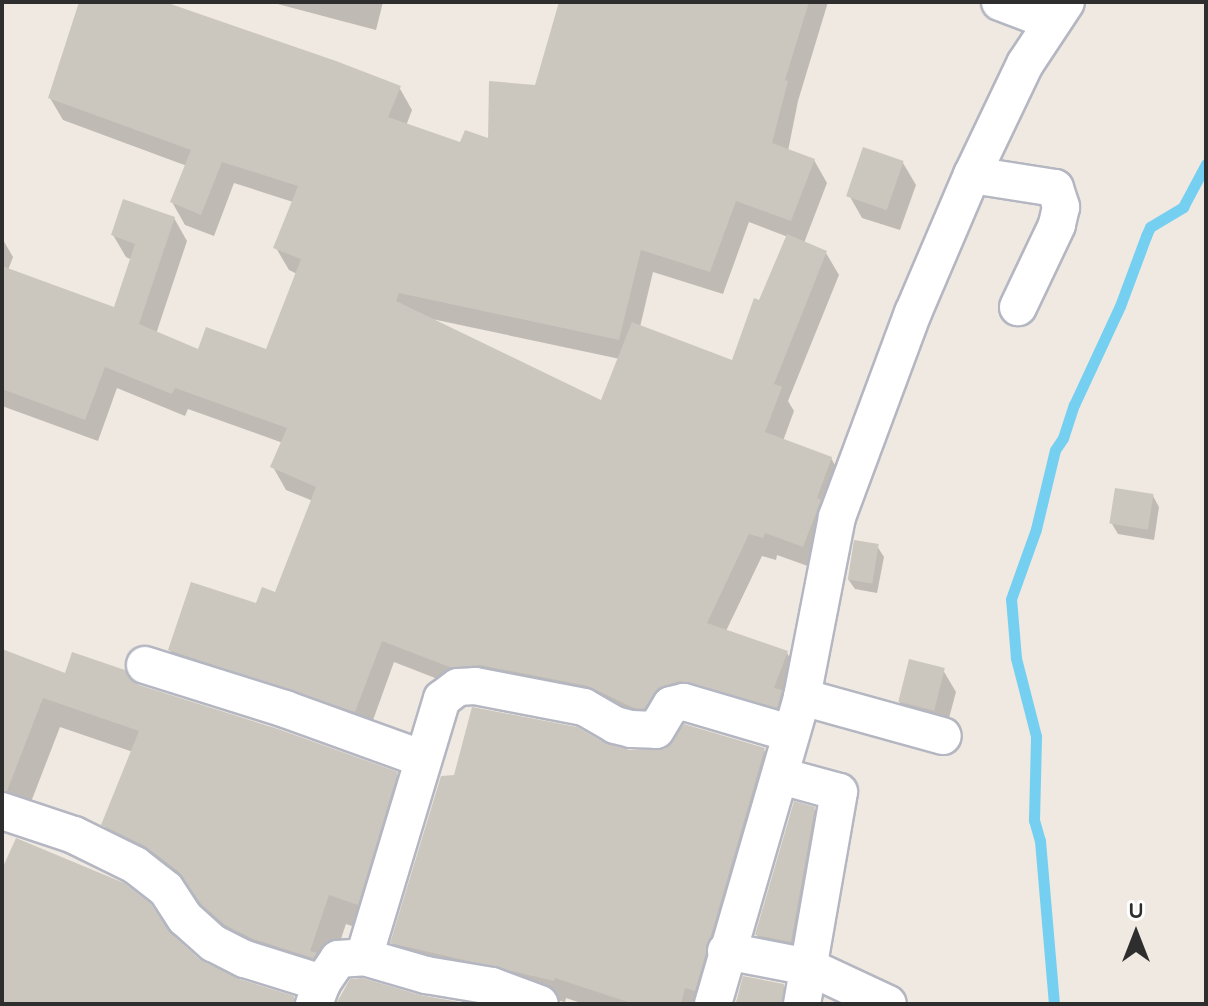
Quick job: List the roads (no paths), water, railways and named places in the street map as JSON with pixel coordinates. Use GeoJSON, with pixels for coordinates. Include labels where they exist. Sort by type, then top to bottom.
{"type":"FeatureCollection","features":[{"type":"Feature","properties":{"kind":"street"},"geometry":{"type":"LineString","coordinates":[[713,1004],[726,951],[781,776],[789,733],[802,697],[837,517],[913,313],[972,175],[1025,64],[1058,12],[1000,2]]}},
{"type":"Feature","properties":{"kind":"street"},"geometry":{"type":"LineString","coordinates":[[972,175],[1055,188],[1061,207],[1057,225],[1018,307]]}},
{"type":"Feature","properties":{"kind":"street"},"geometry":{"type":"LineString","coordinates":[[145,665],[285,709],[423,759]]}},
{"type":"Feature","properties":{"kind":"street"},"geometry":{"type":"LineString","coordinates":[[364,957],[442,699],[458,687],[475,686],[584,707],[615,725],[631,729],[656,730],[671,705],[684,702],[789,733]]}},
{"type":"Feature","properties":{"kind":"street"},"geometry":{"type":"LineString","coordinates":[[802,697],[943,736]]}},
{"type":"Feature","properties":{"kind":"street"},"geometry":{"type":"LineString","coordinates":[[781,776],[839,792],[802,1004]]}},
{"type":"Feature","properties":{"kind":"street"},"geometry":{"type":"LineString","coordinates":[[2,811],[74,835],[135,865],[166,889],[185,918],[213,943],[318,993],[338,959],[364,957],[426,975],[492,986],[540,1004]]}},
{"type":"Feature","properties":{"kind":"street"},"geometry":{"type":"LineString","coordinates":[[726,951],[809,967],[888,1004]]}},
{"type":"Feature","properties":{"kind":"waterway"},"geometry":{"type":"LineString","coordinates":[[1054,1004],[1040,841],[1034,820],[1036,736],[1016,658],[1011,599],[1036,529],[1055,450],[1120,306],[1150,227],[1183,207],[1206,164]]}}]}
